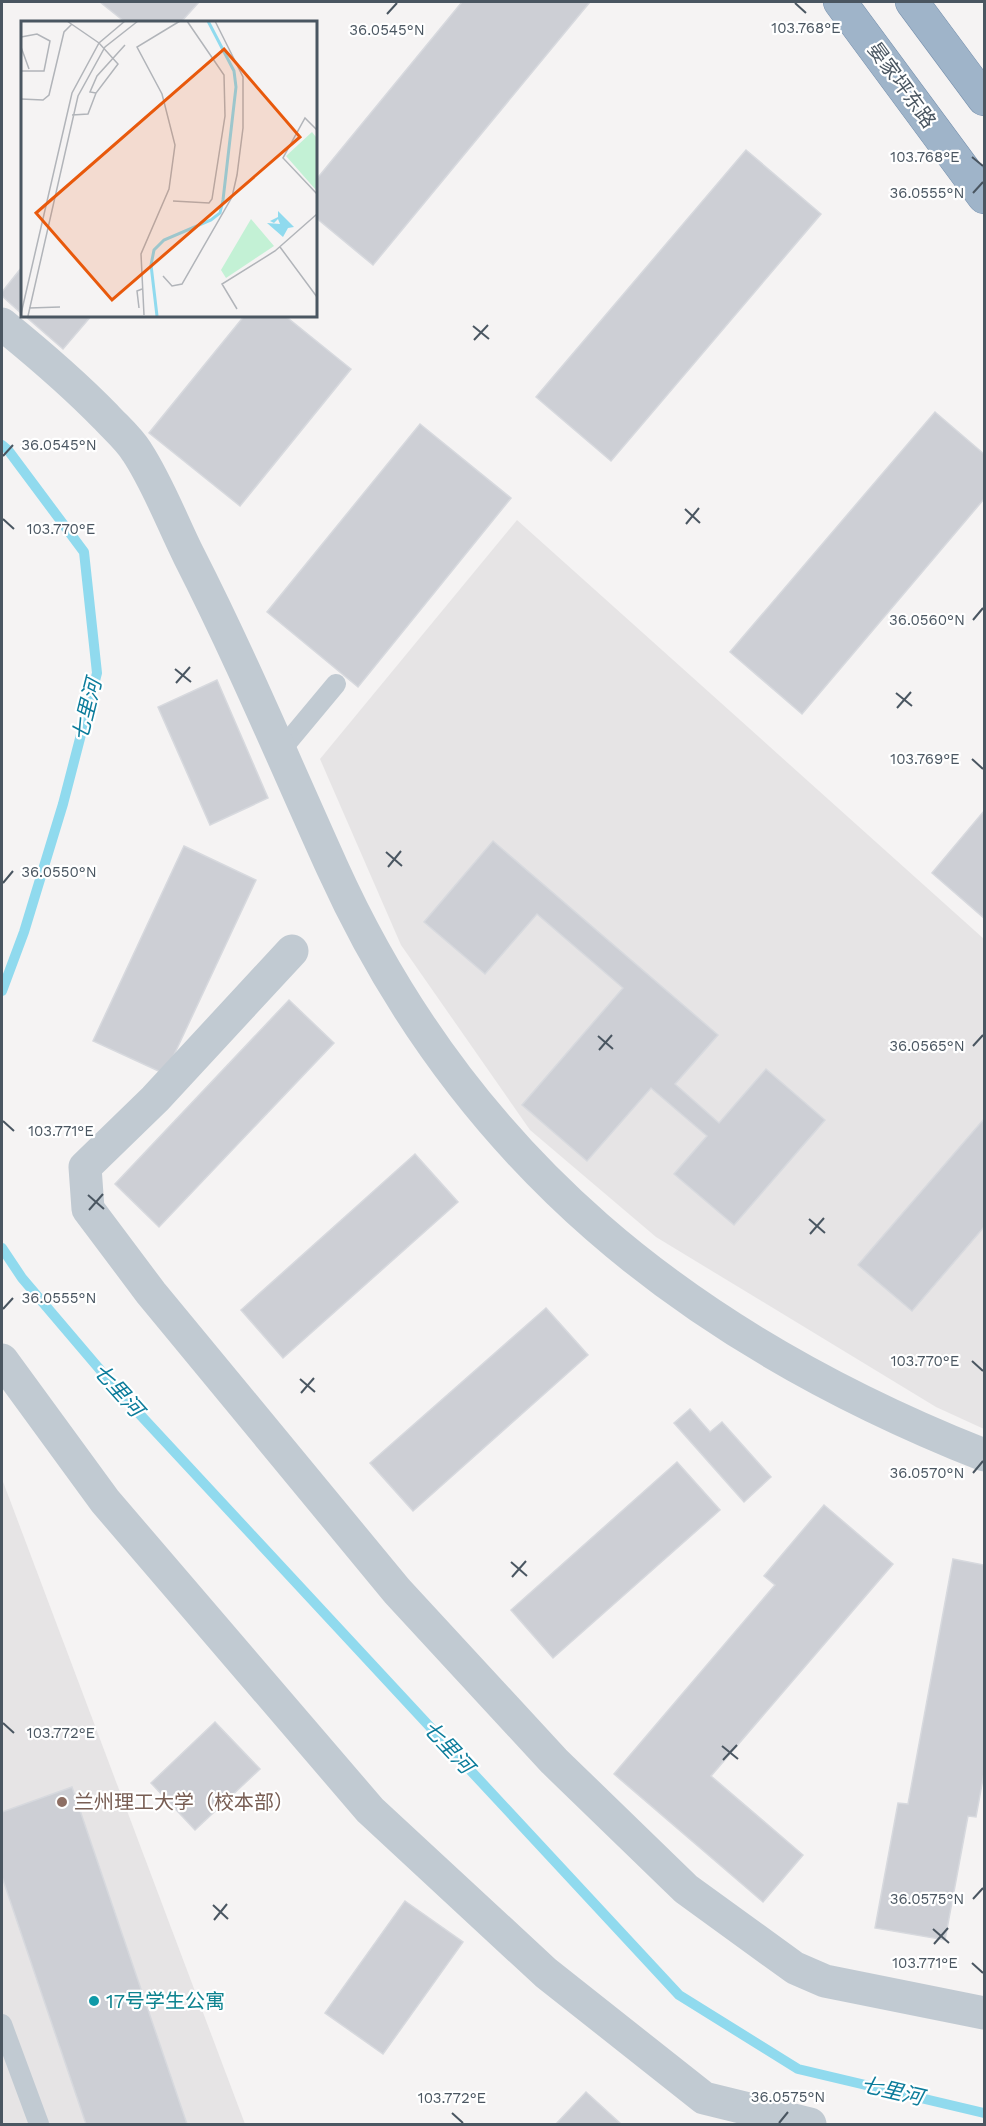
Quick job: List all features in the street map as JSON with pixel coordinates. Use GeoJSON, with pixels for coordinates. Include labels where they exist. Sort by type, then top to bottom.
{"type":"FeatureCollection","features":[{"type":"Feature","properties":{"kind":"highway","name":"晏家坪东路"},"geometry":{"type":"LineString","coordinates":[[840,2],[984,197]]}},
{"type":"Feature","properties":{"kind":"highway"},"geometry":{"type":"LineString","coordinates":[[912,2],[984,99]]}},
{"type":"Feature","properties":{"kind":"street"},"geometry":{"type":"LineString","coordinates":[[2,324],[66,376],[136,450],[241,660],[338,880],[396,990],[433,1047],[474,1101],[555,1190],[646,1270],[783,1361],[876,1407],[984,1455]]}},
{"type":"Feature","properties":{"kind":"street"},"geometry":{"type":"LineString","coordinates":[[292,951],[155,1099],[85,1167],[88,1209],[151,1293],[398,1591],[554,1761],[686,1889],[795,1968],[825,1981],[984,2013]]}},
{"type":"Feature","properties":{"kind":"street"},"geometry":{"type":"LineString","coordinates":[[2,1360],[105,1501],[370,1810],[546,1973],[704,2098],[810,2124]]}},
{"type":"Feature","properties":{"kind":"lane"},"geometry":{"type":"LineString","coordinates":[[281,750],[336,684]]}},
{"type":"Feature","properties":{"kind":"lane"},"geometry":{"type":"LineString","coordinates":[[2,2024],[39,2124]]}},
{"type":"Feature","properties":{"kind":"shaded area"},"geometry":{"type":"Polygon","coordinates":[[[517,520],[984,939],[984,1429],[936,1407],[656,1237],[530,1130],[401,945],[320,759],[517,520]]]}},
{"type":"Feature","properties":{"kind":"shaded area","name":"兰州理工大学（校本部）"},"geometry":{"type":"Polygon","coordinates":[[[2,1479],[245,2124],[2,2124],[2,1479]]]}},
{"type":"Feature","properties":{"kind":"building"},"geometry":{"type":"Polygon","coordinates":[[[100,2],[199,2],[182,21],[124,21],[100,2]]]}},
{"type":"Feature","properties":{"kind":"building"},"geometry":{"type":"Polygon","coordinates":[[[462,2],[590,2],[373,265],[316,218],[316,180],[462,2]]]}},
{"type":"Feature","properties":{"kind":"building"},"geometry":{"type":"Polygon","coordinates":[[[746,150],[821,214],[611,461],[536,397],[746,150]]]}},
{"type":"Feature","properties":{"kind":"building"},"geometry":{"type":"Polygon","coordinates":[[[21,268],[21,313],[2,296],[2,292],[21,268]]]}},
{"type":"Feature","properties":{"kind":"building"},"geometry":{"type":"Polygon","coordinates":[[[25,316],[91,316],[63,349],[25,316]]]}},
{"type":"Feature","properties":{"kind":"building"},"geometry":{"type":"Polygon","coordinates":[[[244,316],[285,316],[351,369],[240,506],[149,433],[244,316]]]}},
{"type":"Feature","properties":{"kind":"building"},"geometry":{"type":"Polygon","coordinates":[[[935,412],[984,454],[984,499],[802,714],[730,652],[935,412]]]}},
{"type":"Feature","properties":{"kind":"building"},"geometry":{"type":"Polygon","coordinates":[[[420,424],[511,498],[358,687],[267,612],[420,424]]]}},
{"type":"Feature","properties":{"kind":"building"},"geometry":{"type":"Polygon","coordinates":[[[217,680],[268,798],[210,825],[158,707],[217,680]]]}},
{"type":"Feature","properties":{"kind":"building"},"geometry":{"type":"Polygon","coordinates":[[[984,811],[984,918],[932,873],[984,811]]]}},
{"type":"Feature","properties":{"kind":"building"},"geometry":{"type":"Polygon","coordinates":[[[493,841],[718,1035],[675,1084],[719,1123],[766,1069],[825,1120],[734,1225],[674,1174],[707,1136],[651,1088],[587,1161],[522,1105],[623,988],[537,914],[485,974],[424,922],[493,841]]]}},
{"type":"Feature","properties":{"kind":"building"},"geometry":{"type":"Polygon","coordinates":[[[184,846],[256,880],[165,1074],[93,1041],[184,846]]]}},
{"type":"Feature","properties":{"kind":"building"},"geometry":{"type":"Polygon","coordinates":[[[289,1000],[334,1043],[159,1227],[115,1184],[289,1000]]]}},
{"type":"Feature","properties":{"kind":"building"},"geometry":{"type":"Polygon","coordinates":[[[984,1119],[984,1227],[912,1311],[858,1265],[984,1119]]]}},
{"type":"Feature","properties":{"kind":"building"},"geometry":{"type":"Polygon","coordinates":[[[415,1154],[458,1202],[283,1358],[241,1310],[415,1154]]]}},
{"type":"Feature","properties":{"kind":"building"},"geometry":{"type":"Polygon","coordinates":[[[546,1308],[588,1355],[413,1511],[370,1463],[546,1308]]]}},
{"type":"Feature","properties":{"kind":"building"},"geometry":{"type":"Polygon","coordinates":[[[690,1409],[710,1432],[722,1422],[771,1477],[744,1502],[674,1423],[690,1409]]]}},
{"type":"Feature","properties":{"kind":"building"},"geometry":{"type":"Polygon","coordinates":[[[677,1462],[720,1510],[553,1658],[511,1610],[677,1462]]]}},
{"type":"Feature","properties":{"kind":"building"},"geometry":{"type":"Polygon","coordinates":[[[824,1505],[893,1564],[711,1776],[803,1855],[763,1902],[614,1774],[775,1585],[764,1576],[824,1505]]]}},
{"type":"Feature","properties":{"kind":"building"},"geometry":{"type":"Polygon","coordinates":[[[953,1559],[984,1565],[984,1773],[976,1817],[968,1816],[945,1940],[875,1928],[898,1803],[908,1804],[953,1559]]]}},
{"type":"Feature","properties":{"kind":"building"},"geometry":{"type":"Polygon","coordinates":[[[215,1722],[260,1769],[195,1830],[151,1783],[215,1722]]]}},
{"type":"Feature","properties":{"kind":"building","name":"17号学生公寓"},"geometry":{"type":"Polygon","coordinates":[[[72,1787],[187,2124],[86,2124],[2,1877],[2,1812],[72,1787]]]}},
{"type":"Feature","properties":{"kind":"building"},"geometry":{"type":"Polygon","coordinates":[[[405,1901],[463,1942],[383,2054],[325,2013],[405,1901]]]}},
{"type":"Feature","properties":{"kind":"building"},"geometry":{"type":"Polygon","coordinates":[[[586,2092],[621,2124],[556,2124],[586,2092]]]}},
{"type":"Feature","properties":{"kind":"waterway","name":"七里河"},"geometry":{"type":"LineString","coordinates":[[2,445],[84,552],[97,673],[63,804],[24,932],[2,991]]}},
{"type":"Feature","properties":{"kind":"waterway","name":"七里河"},"geometry":{"type":"LineString","coordinates":[[2,1248],[22,1278],[119,1392],[679,1995],[798,2069],[984,2113]]}},
{"type":"Feature","properties":{"kind":"place","name":"兰州理工大学（校本部）"},"geometry":{"type":"Point","coordinates":[62,1802]}},
{"type":"Feature","properties":{"kind":"place","name":"17号学生公寓"},"geometry":{"type":"Point","coordinates":[94,2001]}}]}
